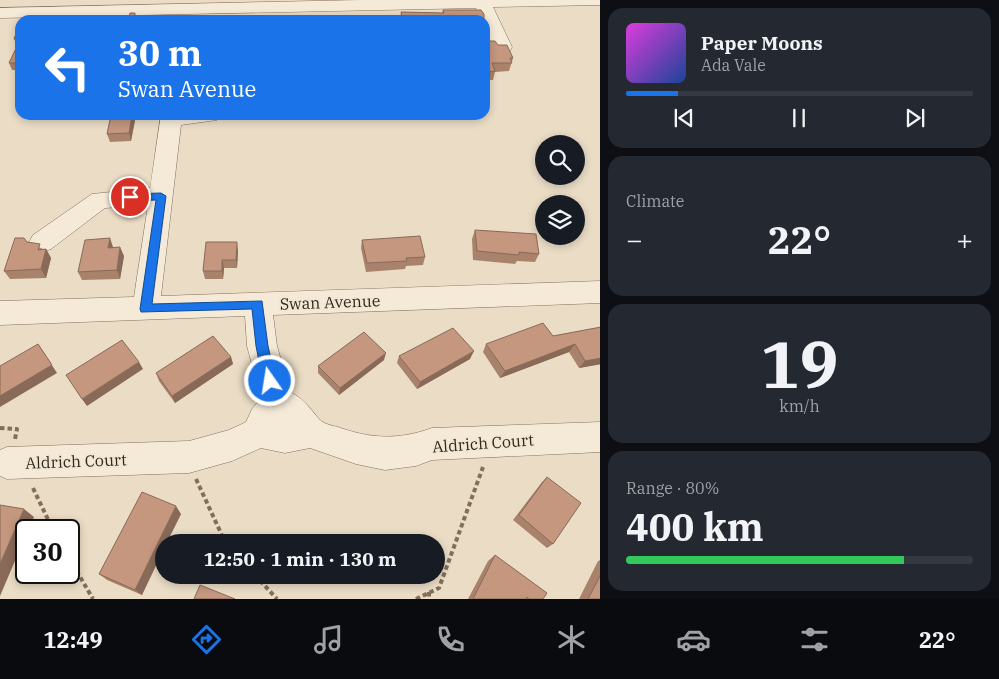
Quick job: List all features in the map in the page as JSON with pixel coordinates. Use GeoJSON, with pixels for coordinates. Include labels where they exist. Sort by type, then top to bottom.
{"type":"FeatureCollection","features":[{"type":"Feature","properties":{"kind":"street"},"geometry":{"type":"LineString","coordinates":[[0,13],[599,0]]}},
{"type":"Feature","properties":{"kind":"street"},"geometry":{"type":"LineString","coordinates":[[482,2],[488,15]]}},
{"type":"Feature","properties":{"kind":"street"},"geometry":{"type":"LineString","coordinates":[[490,19],[503,47]]}},
{"type":"Feature","properties":{"kind":"street"},"geometry":{"type":"LineString","coordinates":[[146,309],[172,120]]}},
{"type":"Feature","properties":{"kind":"street"},"geometry":{"type":"LineString","coordinates":[[42,242],[79,213],[100,200],[161,196]]}},
{"type":"Feature","properties":{"kind":"street","name":"Swan Avenue"},"geometry":{"type":"LineString","coordinates":[[0,313],[600,292]]}},
{"type":"Feature","properties":{"kind":"street"},"geometry":{"type":"LineString","coordinates":[[258,304],[262,346],[277,402]]}},
{"type":"Feature","properties":{"kind":"street"},"geometry":{"type":"LineString","coordinates":[[260,432],[263,420],[277,402]]}},
{"type":"Feature","properties":{"kind":"street"},"geometry":{"type":"LineString","coordinates":[[277,402],[290,408],[303,418],[310,433]]}},
{"type":"Feature","properties":{"kind":"street","name":"Aldrich Court"},"geometry":{"type":"LineString","coordinates":[[17,475],[188,458],[232,445],[260,432],[271,438],[310,433],[359,451],[384,454],[413,452],[432,444],[600,437]]}},
{"type":"Feature","properties":{"kind":"path"},"geometry":{"type":"LineString","coordinates":[[416,599],[439,588],[483,468],[478,442]]}},
{"type":"Feature","properties":{"kind":"path"},"geometry":{"type":"LineString","coordinates":[[188,458],[201,493],[221,534]]}},
{"type":"Feature","properties":{"kind":"path"},"geometry":{"type":"LineString","coordinates":[[17,475],[35,488],[48,519]]}},
{"type":"Feature","properties":{"kind":"path"},"geometry":{"type":"LineString","coordinates":[[80,577],[93,599]]}},
{"type":"Feature","properties":{"kind":"path"},"geometry":{"type":"LineString","coordinates":[[263,584],[277,599]]}},
{"type":"Feature","properties":{"kind":"path"},"geometry":{"type":"LineString","coordinates":[[429,592],[429,599]]}},
{"type":"Feature","properties":{"kind":"building"},"geometry":{"type":"Polygon","coordinates":[[[443,10],[481,10],[484,15],[402,15],[401,12],[444,13],[443,10]]]}},
{"type":"Feature","properties":{"kind":"building"},"geometry":{"type":"Polygon","coordinates":[[[490,41],[495,41],[498,45],[507,45],[513,58],[510,58],[512,63],[492,63],[495,71],[490,72],[490,41]]]}},
{"type":"Feature","properties":{"kind":"building"},"geometry":{"type":"Polygon","coordinates":[[[15,50],[15,63],[9,63],[15,50]]]}},
{"type":"Feature","properties":{"kind":"building"},"geometry":{"type":"Polygon","coordinates":[[[110,120],[131,120],[129,133],[107,134],[110,120]]]}},
{"type":"Feature","properties":{"kind":"building"},"geometry":{"type":"Polygon","coordinates":[[[475,230],[535,234],[535,245],[538,245],[539,254],[519,252],[519,255],[477,251],[475,230]]]}},
{"type":"Feature","properties":{"kind":"building"},"geometry":{"type":"Polygon","coordinates":[[[420,236],[425,257],[406,258],[407,261],[367,263],[362,240],[420,236]]]}},
{"type":"Feature","properties":{"kind":"building"},"geometry":{"type":"Polygon","coordinates":[[[15,238],[24,238],[27,242],[40,244],[38,250],[46,249],[41,269],[4,271],[15,238]]]}},
{"type":"Feature","properties":{"kind":"building"},"geometry":{"type":"Polygon","coordinates":[[[110,238],[108,248],[120,247],[117,270],[78,272],[85,240],[110,238]]]}},
{"type":"Feature","properties":{"kind":"building"},"geometry":{"type":"Polygon","coordinates":[[[206,242],[237,242],[236,260],[222,260],[222,271],[203,271],[206,242]]]}},
{"type":"Feature","properties":{"kind":"building"},"geometry":{"type":"Polygon","coordinates":[[[543,323],[553,336],[600,327],[600,358],[585,361],[575,344],[505,371],[486,344],[543,323]]]}},
{"type":"Feature","properties":{"kind":"building"},"geometry":{"type":"Polygon","coordinates":[[[453,328],[474,351],[420,382],[399,356],[453,328]]]}},
{"type":"Feature","properties":{"kind":"building"},"geometry":{"type":"Polygon","coordinates":[[[364,332],[386,353],[340,388],[318,366],[364,332]]]}},
{"type":"Feature","properties":{"kind":"building"},"geometry":{"type":"Polygon","coordinates":[[[213,336],[231,357],[172,396],[156,373],[213,336]]]}},
{"type":"Feature","properties":{"kind":"building"},"geometry":{"type":"Polygon","coordinates":[[[122,340],[139,362],[82,399],[66,375],[122,340]]]}},
{"type":"Feature","properties":{"kind":"building"},"geometry":{"type":"Polygon","coordinates":[[[38,344],[52,365],[0,396],[0,366],[38,344]]]}},
{"type":"Feature","properties":{"kind":"building"},"geometry":{"type":"Polygon","coordinates":[[[547,477],[581,503],[553,544],[519,515],[547,477]]]}},
{"type":"Feature","properties":{"kind":"building"},"geometry":{"type":"Polygon","coordinates":[[[142,492],[176,506],[162,534],[155,534],[155,549],[135,590],[99,574],[142,492]]]}},
{"type":"Feature","properties":{"kind":"building"},"geometry":{"type":"Polygon","coordinates":[[[0,505],[24,509],[20,519],[15,519],[15,530],[0,564],[0,505]]]}},
{"type":"Feature","properties":{"kind":"building"},"geometry":{"type":"Polygon","coordinates":[[[495,555],[547,593],[543,599],[529,599],[527,597],[526,599],[473,599],[495,555]]]}},
{"type":"Feature","properties":{"kind":"building"},"geometry":{"type":"Polygon","coordinates":[[[600,576],[600,599],[588,599],[600,576]]]}},
{"type":"Feature","properties":{"kind":"building"},"geometry":{"type":"Polygon","coordinates":[[[200,585],[235,599],[194,599],[200,585]]]}},
{"type":"Feature","properties":{"kind":"route"},"geometry":{"type":"LineString","coordinates":[[130,197],[161,196],[146,309],[258,304],[262,346],[270,381]]}}]}
